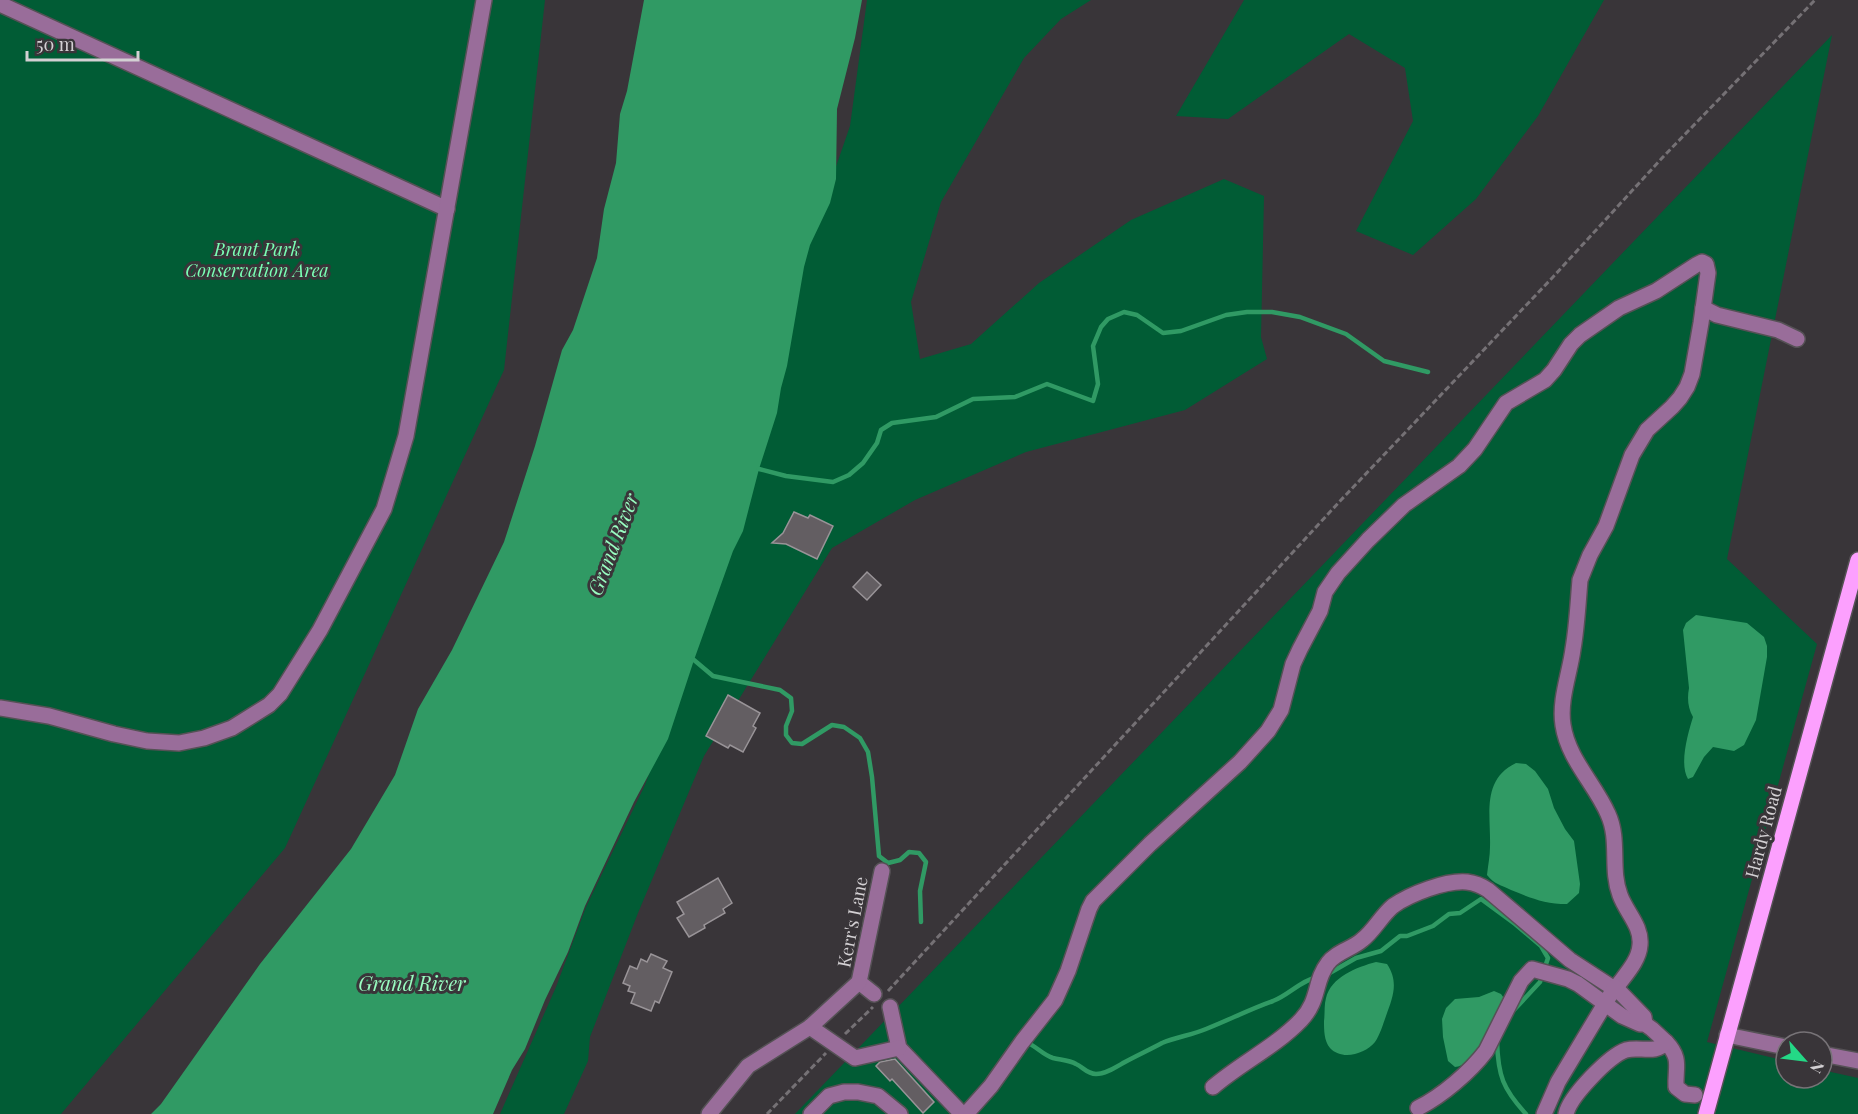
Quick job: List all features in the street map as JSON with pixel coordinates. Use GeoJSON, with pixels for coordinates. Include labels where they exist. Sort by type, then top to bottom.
{"type":"FeatureCollection","features":[{"type":"Feature","properties":{"kind":"main road","name":"Hardy Road"},"geometry":{"type":"LineString","coordinates":[[1706,1114],[1858,560]]}},
{"type":"Feature","properties":{"kind":"street"},"geometry":{"type":"LineString","coordinates":[[0,708],[49,716],[147,741],[179,743],[204,738],[232,728],[269,705],[280,694],[320,630],[384,509],[406,436],[484,0]]}},
{"type":"Feature","properties":{"kind":"street"},"geometry":{"type":"LineString","coordinates":[[0,4],[447,209]]}},
{"type":"Feature","properties":{"kind":"street"},"geometry":{"type":"LineString","coordinates":[[879,1002],[899,1048],[964,1114],[991,1086],[1054,1000],[1068,971],[1093,901],[1150,844],[1240,762],[1276,722],[1293,664],[1320,611],[1325,592],[1356,552],[1404,505],[1459,466],[1475,449],[1506,403],[1545,380],[1580,335],[1633,300],[1656,291],[1702,262],[1706,264],[1708,273],[1692,374],[1680,398],[1647,430],[1636,449],[1618,490],[1606,526],[1583,570],[1580,580],[1574,648],[1563,701],[1562,715],[1565,735],[1576,760],[1601,801],[1611,823],[1619,895],[1639,935],[1640,944],[1626,974],[1615,987],[1558,1082],[1544,1114]]}},
{"type":"Feature","properties":{"kind":"street"},"geometry":{"type":"LineString","coordinates":[[1703,308],[1717,315],[1778,330],[1797,339]]}},
{"type":"Feature","properties":{"kind":"street","name":"Kerr's Lane"},"geometry":{"type":"LineString","coordinates":[[709,1114],[748,1066],[810,1027],[859,982],[882,871]]}},
{"type":"Feature","properties":{"kind":"street"},"geometry":{"type":"LineString","coordinates":[[1213,1087],[1239,1066],[1282,1038],[1303,1018],[1311,1008],[1324,968],[1330,959],[1362,940],[1393,907],[1413,896],[1442,885],[1466,882],[1488,890],[1570,960],[1588,973],[1615,987],[1644,1017],[1645,1024]]}},
{"type":"Feature","properties":{"kind":"street"},"geometry":{"type":"LineString","coordinates":[[1418,1108],[1438,1097],[1479,1060],[1486,1051],[1521,981],[1532,969],[1568,979],[1588,990],[1627,1019],[1645,1024],[1674,1051],[1678,1063],[1676,1087],[1685,1094],[1695,1095]]}},
{"type":"Feature","properties":{"kind":"street","name":"Kerr's Lane"},"geometry":{"type":"LineString","coordinates":[[859,982],[879,1002]]}},
{"type":"Feature","properties":{"kind":"street"},"geometry":{"type":"LineString","coordinates":[[810,1027],[855,1058],[899,1048]]}},
{"type":"Feature","properties":{"kind":"street"},"geometry":{"type":"LineString","coordinates":[[1727,1035],[1774,1045]]}},
{"type":"Feature","properties":{"kind":"street"},"geometry":{"type":"LineString","coordinates":[[1566,1114],[1571,1101],[1593,1075],[1620,1053],[1634,1049],[1654,1049],[1662,1047],[1666,1042]]}},
{"type":"Feature","properties":{"kind":"street"},"geometry":{"type":"LineString","coordinates":[[1834,1056],[1858,1061]]}},
{"type":"Feature","properties":{"kind":"street"},"geometry":{"type":"LineString","coordinates":[[811,1114],[829,1096],[844,1092],[878,1096],[900,1114]]}},
{"type":"Feature","properties":{"kind":"path"},"geometry":{"type":"LineString","coordinates":[[766,1114],[879,1002],[1341,500],[1815,0]]}},
{"type":"Feature","properties":{"kind":"green space","name":"Brant Park Conservation Area"},"geometry":{"type":"Polygon","coordinates":[[[0,0],[545,0],[504,370],[285,848],[61,1114],[0,1114],[0,0]]]}},
{"type":"Feature","properties":{"kind":"green space"},"geometry":{"type":"Polygon","coordinates":[[[867,0],[1091,0],[1061,19],[1024,58],[941,202],[911,302],[920,359],[971,344],[1039,283],[1131,220],[1224,179],[1264,196],[1261,337],[1267,359],[1185,410],[1026,452],[915,500],[832,548],[704,756],[638,913],[590,1037],[588,1061],[564,1114],[500,1114],[556,987],[586,907],[645,785],[758,466],[796,282],[850,126],[867,0]]]}},
{"type":"Feature","properties":{"kind":"green space"},"geometry":{"type":"Polygon","coordinates":[[[1244,0],[1604,0],[1538,116],[1476,199],[1413,255],[1356,231],[1413,121],[1405,68],[1349,34],[1228,119],[1176,116],[1244,0]]]}},
{"type":"Feature","properties":{"kind":"green space"},"geometry":{"type":"Polygon","coordinates":[[[1832,35],[1727,559],[1817,644],[1707,1042],[1774,1058],[1774,1090],[1834,1090],[1834,1073],[1858,1078],[1858,1114],[795,1114],[1832,35]]]}},
{"type":"Feature","properties":{"kind":"water","name":"Grand River"},"geometry":{"type":"Polygon","coordinates":[[[644,0],[862,0],[837,109],[836,179],[830,203],[810,245],[804,267],[777,413],[743,531],[733,551],[668,739],[634,802],[585,906],[568,952],[493,1114],[151,1114],[161,1104],[260,964],[351,849],[395,775],[418,709],[452,650],[504,542],[535,446],[562,350],[573,330],[597,258],[604,209],[616,163],[620,114],[627,91],[644,0]]]}},
{"type":"Feature","properties":{"kind":"water"},"geometry":{"type":"Polygon","coordinates":[[[1696,615],[1747,623],[1764,637],[1767,657],[1756,720],[1744,745],[1734,751],[1713,747],[1704,757],[1693,777],[1688,779],[1685,773],[1684,757],[1693,717],[1688,703],[1689,688],[1683,630],[1686,623],[1696,615]]]}},
{"type":"Feature","properties":{"kind":"water"},"geometry":{"type":"Polygon","coordinates":[[[1516,763],[1526,764],[1535,771],[1548,789],[1554,808],[1574,841],[1580,884],[1579,893],[1567,904],[1545,902],[1525,896],[1498,884],[1487,875],[1490,850],[1490,799],[1497,779],[1516,763]]]}},
{"type":"Feature","properties":{"kind":"water"},"geometry":{"type":"Polygon","coordinates":[[[1376,962],[1387,964],[1394,983],[1391,1002],[1378,1036],[1371,1046],[1360,1053],[1347,1055],[1335,1052],[1328,1045],[1324,1032],[1325,1004],[1329,991],[1333,984],[1346,974],[1376,962]]]}},
{"type":"Feature","properties":{"kind":"water"},"geometry":{"type":"Polygon","coordinates":[[[1494,991],[1501,994],[1506,1001],[1497,1019],[1479,1050],[1471,1059],[1455,1067],[1448,1061],[1443,1037],[1442,1019],[1446,1008],[1455,999],[1479,997],[1494,991]]]}},
{"type":"Feature","properties":{"kind":"building"},"geometry":{"type":"Polygon","coordinates":[[[794,512],[808,518],[810,515],[833,526],[817,559],[786,544],[772,543],[783,533],[794,512]]]}},
{"type":"Feature","properties":{"kind":"building"},"geometry":{"type":"Polygon","coordinates":[[[867,572],[881,585],[867,600],[853,587],[867,572]]]}},
{"type":"Feature","properties":{"kind":"building"},"geometry":{"type":"Polygon","coordinates":[[[728,695],[760,713],[753,726],[756,728],[743,752],[730,745],[728,748],[706,736],[728,695]]]}},
{"type":"Feature","properties":{"kind":"building"},"geometry":{"type":"Polygon","coordinates":[[[718,878],[732,903],[723,909],[725,913],[689,937],[677,918],[684,914],[677,902],[718,878]]]}},
{"type":"Feature","properties":{"kind":"building"},"geometry":{"type":"Polygon","coordinates":[[[651,954],[667,961],[663,968],[672,972],[659,1003],[655,1001],[651,1011],[631,1003],[635,993],[628,991],[630,986],[623,983],[630,966],[637,969],[641,959],[647,962],[651,954]]]}},
{"type":"Feature","properties":{"kind":"building"},"geometry":{"type":"Polygon","coordinates":[[[895,1059],[934,1102],[923,1113],[892,1079],[890,1081],[876,1066],[880,1062],[895,1059]]]}},
{"type":"Feature","properties":{"kind":"waterway"},"geometry":{"type":"LineString","coordinates":[[759,469],[786,476],[833,482],[849,475],[863,463],[877,443],[881,430],[892,423],[936,417],[973,399],[1015,397],[1047,384],[1093,401],[1098,384],[1093,346],[1101,327],[1108,319],[1124,312],[1137,315],[1163,333],[1181,331],[1226,315],[1247,312],[1272,312],[1300,317],[1346,334],[1384,361],[1428,372]]}},
{"type":"Feature","properties":{"kind":"waterway"},"geometry":{"type":"LineString","coordinates":[[694,660],[713,676],[780,690],[791,698],[792,711],[786,726],[786,735],[792,743],[802,744],[832,725],[844,727],[860,738],[868,752],[879,856],[888,863],[900,860],[909,852],[919,853],[926,862],[920,891],[921,922]]}},
{"type":"Feature","properties":{"kind":"waterway"},"geometry":{"type":"LineString","coordinates":[[1328,974],[1356,958],[1381,951],[1400,936],[1407,936],[1433,926],[1449,914],[1460,913],[1481,899],[1541,946],[1548,958],[1540,982],[1514,1010]]}},
{"type":"Feature","properties":{"kind":"waterway"},"geometry":{"type":"LineString","coordinates":[[1026,1042],[1049,1057],[1068,1061],[1090,1073],[1100,1074],[1162,1043],[1201,1031],[1273,1001],[1306,981],[1318,977]]}},
{"type":"Feature","properties":{"kind":"waterway"},"geometry":{"type":"LineString","coordinates":[[1497,1041],[1503,1081],[1526,1114]]}}]}
